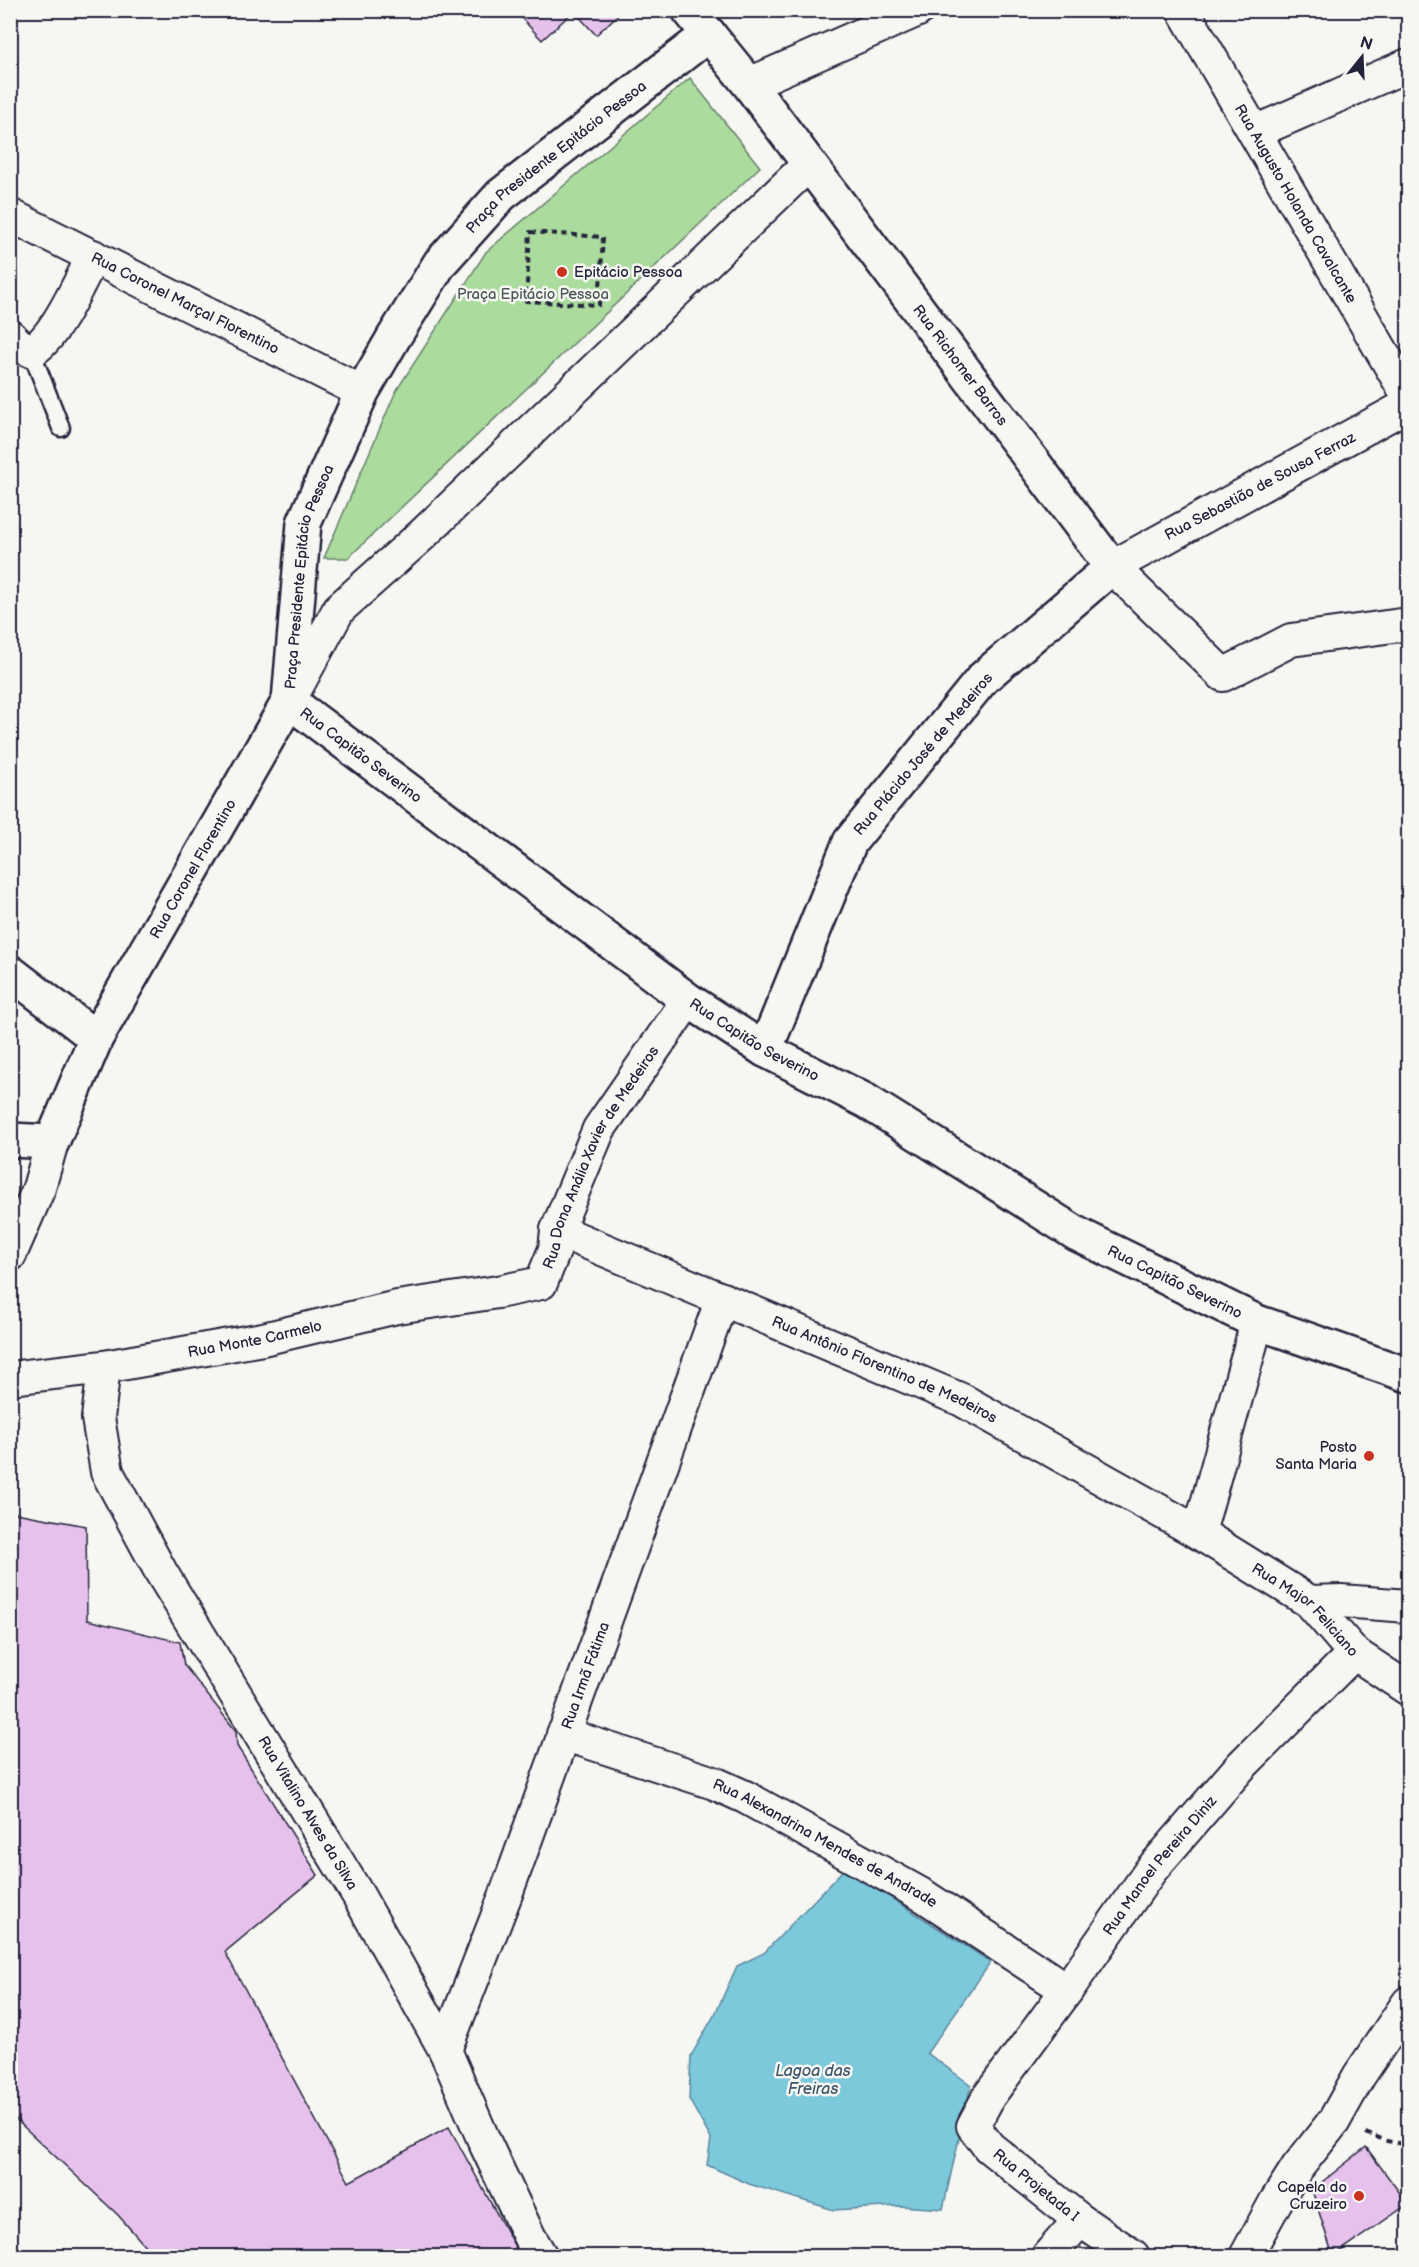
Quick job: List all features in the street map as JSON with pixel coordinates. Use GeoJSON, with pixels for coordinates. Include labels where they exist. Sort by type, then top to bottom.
{"type":"FeatureCollection","features":[{"type":"Feature","properties":{"kind":"main road"},"geometry":{"type":"LineString","coordinates":[[699,22],[749,84],[808,165]]}},
{"type":"Feature","properties":{"kind":"main road","name":"Praça Presidente Epitácio Pessoa"},"geometry":{"type":"LineString","coordinates":[[289,701],[304,523],[362,392],[394,336],[440,263],[501,195],[699,22]]}},
{"type":"Feature","properties":{"kind":"main road","name":"Rua Richomer Barros"},"geometry":{"type":"LineString","coordinates":[[808,165],[1112,567]]}},
{"type":"Feature","properties":{"kind":"main road","name":"Rua Plácido José de Medeiros"},"geometry":{"type":"LineString","coordinates":[[765,1050],[850,842],[983,678],[1112,567]]}},
{"type":"Feature","properties":{"kind":"main road","name":"Rua Capitão Severino"},"geometry":{"type":"LineString","coordinates":[[289,701],[688,1000],[765,1050],[866,1101],[1077,1234],[1257,1322],[1408,1375]]}},
{"type":"Feature","properties":{"kind":"main road","name":"Rua Coronel Florentino"},"geometry":{"type":"LineString","coordinates":[[52,1142],[96,1038],[289,701]]}},
{"type":"Feature","properties":{"kind":"main road"},"geometry":{"type":"LineString","coordinates":[[10,972],[96,1038]]}},
{"type":"Feature","properties":{"kind":"main road"},"geometry":{"type":"LineString","coordinates":[[10,1140],[52,1142]]}},
{"type":"Feature","properties":{"kind":"street"},"geometry":{"type":"LineString","coordinates":[[749,84],[918,10]]}},
{"type":"Feature","properties":{"kind":"street","name":"Rua Augusto Holanda Cavalcante"},"geometry":{"type":"LineString","coordinates":[[1183,10],[1408,396]]}},
{"type":"Feature","properties":{"kind":"street"},"geometry":{"type":"LineString","coordinates":[[1255,132],[1408,65]]}},
{"type":"Feature","properties":{"kind":"street","name":"Praça Presidente Epitácio Pessoa"},"geometry":{"type":"LineString","coordinates":[[289,701],[339,609],[422,535],[808,165]]}},
{"type":"Feature","properties":{"kind":"street","name":"Rua Coronel Marçal Florentino"},"geometry":{"type":"LineString","coordinates":[[10,215],[362,392]]}},
{"type":"Feature","properties":{"kind":"street"},"geometry":{"type":"LineString","coordinates":[[21,344],[45,341],[93,256]]}},
{"type":"Feature","properties":{"kind":"street","name":"Rua Sebastião de Sousa Ferraz"},"geometry":{"type":"LineString","coordinates":[[1112,567],[1408,405]]}},
{"type":"Feature","properties":{"kind":"street"},"geometry":{"type":"LineString","coordinates":[[1112,567],[1223,675],[1291,640],[1408,624]]}},
{"type":"Feature","properties":{"kind":"street","name":"Rua Dona Anália Xavier de Medeiros"},"geometry":{"type":"LineString","coordinates":[[498,1292],[541,1283],[555,1249],[557,1230],[599,1130],[688,1000]]}},
{"type":"Feature","properties":{"kind":"street"},"geometry":{"type":"LineString","coordinates":[[10,1255],[39,1188],[52,1142]]}},
{"type":"Feature","properties":{"kind":"street","name":"Rua Antônio Florentino de Medeiros"},"geometry":{"type":"LineString","coordinates":[[557,1230],[962,1400],[1199,1533]]}},
{"type":"Feature","properties":{"kind":"street","name":"Rua Monte Carmelo"},"geometry":{"type":"LineString","coordinates":[[10,1378],[104,1367],[263,1339],[397,1307],[498,1292]]}},
{"type":"Feature","properties":{"kind":"street","name":"Rua Irmã Fátima"},"geometry":{"type":"LineString","coordinates":[[445,2050],[506,1894],[722,1299]]}},
{"type":"Feature","properties":{"kind":"street"},"geometry":{"type":"LineString","coordinates":[[1199,1533],[1257,1322]]}},
{"type":"Feature","properties":{"kind":"street","name":"Rua Vitalino Alves da Silva"},"geometry":{"type":"LineString","coordinates":[[104,1367],[98,1418],[107,1472],[161,1572],[358,1895],[445,2050],[485,2143],[530,2238],[541,2256]]}},
{"type":"Feature","properties":{"kind":"street","name":"Rua Major Feliciano"},"geometry":{"type":"LineString","coordinates":[[1199,1533],[1310,1602],[1354,1653],[1408,1689]]}},
{"type":"Feature","properties":{"kind":"street"},"geometry":{"type":"LineString","coordinates":[[1310,1602],[1341,1601],[1408,1606]]}},
{"type":"Feature","properties":{"kind":"street","name":"Rua Manoel Pereira Diniz"},"geometry":{"type":"LineString","coordinates":[[989,2096],[1151,1870],[1241,1767],[1354,1653]]}},
{"type":"Feature","properties":{"kind":"street","name":"Rua Alexandrina Mendes de Andrade"},"geometry":{"type":"LineString","coordinates":[[563,1734],[714,1783],[745,1797],[924,1896],[1067,1990]]}},
{"type":"Feature","properties":{"kind":"street"},"geometry":{"type":"LineString","coordinates":[[1246,2256],[1297,2168],[1334,2121],[1359,2076],[1408,2003]]}},
{"type":"Feature","properties":{"kind":"street","name":"Rua Projetada I"},"geometry":{"type":"LineString","coordinates":[[989,2096],[973,2126],[989,2147],[1080,2220],[1133,2256]]}},
{"type":"Feature","properties":{"kind":"street"},"geometry":{"type":"LineString","coordinates":[[1047,2256],[1080,2220]]}},
{"type":"Feature","properties":{"kind":"lane"},"geometry":{"type":"LineString","coordinates":[[21,344],[61,428]]}},
{"type":"Feature","properties":{"kind":"path"},"geometry":{"type":"LineString","coordinates":[[530,232],[603,237],[599,305],[526,301],[530,232]]}},
{"type":"Feature","properties":{"kind":"path"},"geometry":{"type":"LineString","coordinates":[[1334,2121],[1387,2141],[1408,2145]]}},
{"type":"Feature","properties":{"kind":"green space","name":"Praça Epitácio Pessoa"},"geometry":{"type":"Polygon","coordinates":[[[690,78],[760,167],[348,558],[324,558],[396,391],[486,252],[690,78]]]}},
{"type":"Feature","properties":{"kind":"water","name":"Lagoa das Freiras"},"geometry":{"type":"Polygon","coordinates":[[[845,1868],[991,1962],[927,2053],[971,2085],[943,2209],[900,2206],[834,2210],[749,2184],[707,2165],[711,2139],[689,2099],[691,2056],[716,2012],[737,1966],[764,1953],[845,1868]]]}},
{"type":"Feature","properties":{"kind":"building"},"geometry":{"type":"Polygon","coordinates":[[[514,10],[623,10],[596,35],[574,11],[542,40],[514,10]]]}},
{"type":"Feature","properties":{"kind":"building"},"geometry":{"type":"Polygon","coordinates":[[[10,1512],[86,1526],[87,1620],[180,1642],[184,1665],[236,1731],[237,1746],[318,1875],[225,1952],[349,2182],[449,2127],[520,2256],[154,2256],[118,2215],[10,2114],[10,1512]]]}},
{"type":"Feature","properties":{"kind":"building","name":"Capela do Cruzeiro"},"geometry":{"type":"Polygon","coordinates":[[[1366,2147],[1408,2204],[1333,2256],[1312,2190],[1366,2147]]]}},
{"type":"Feature","properties":{"kind":"place","name":"Epitácio Pessoa"},"geometry":{"type":"Point","coordinates":[562,272]}},
{"type":"Feature","properties":{"kind":"place","name":"Posto Santa Maria"},"geometry":{"type":"Point","coordinates":[1369,1456]}},
{"type":"Feature","properties":{"kind":"place","name":"Capela do Cruzeiro"},"geometry":{"type":"Point","coordinates":[1359,2196]}}]}
